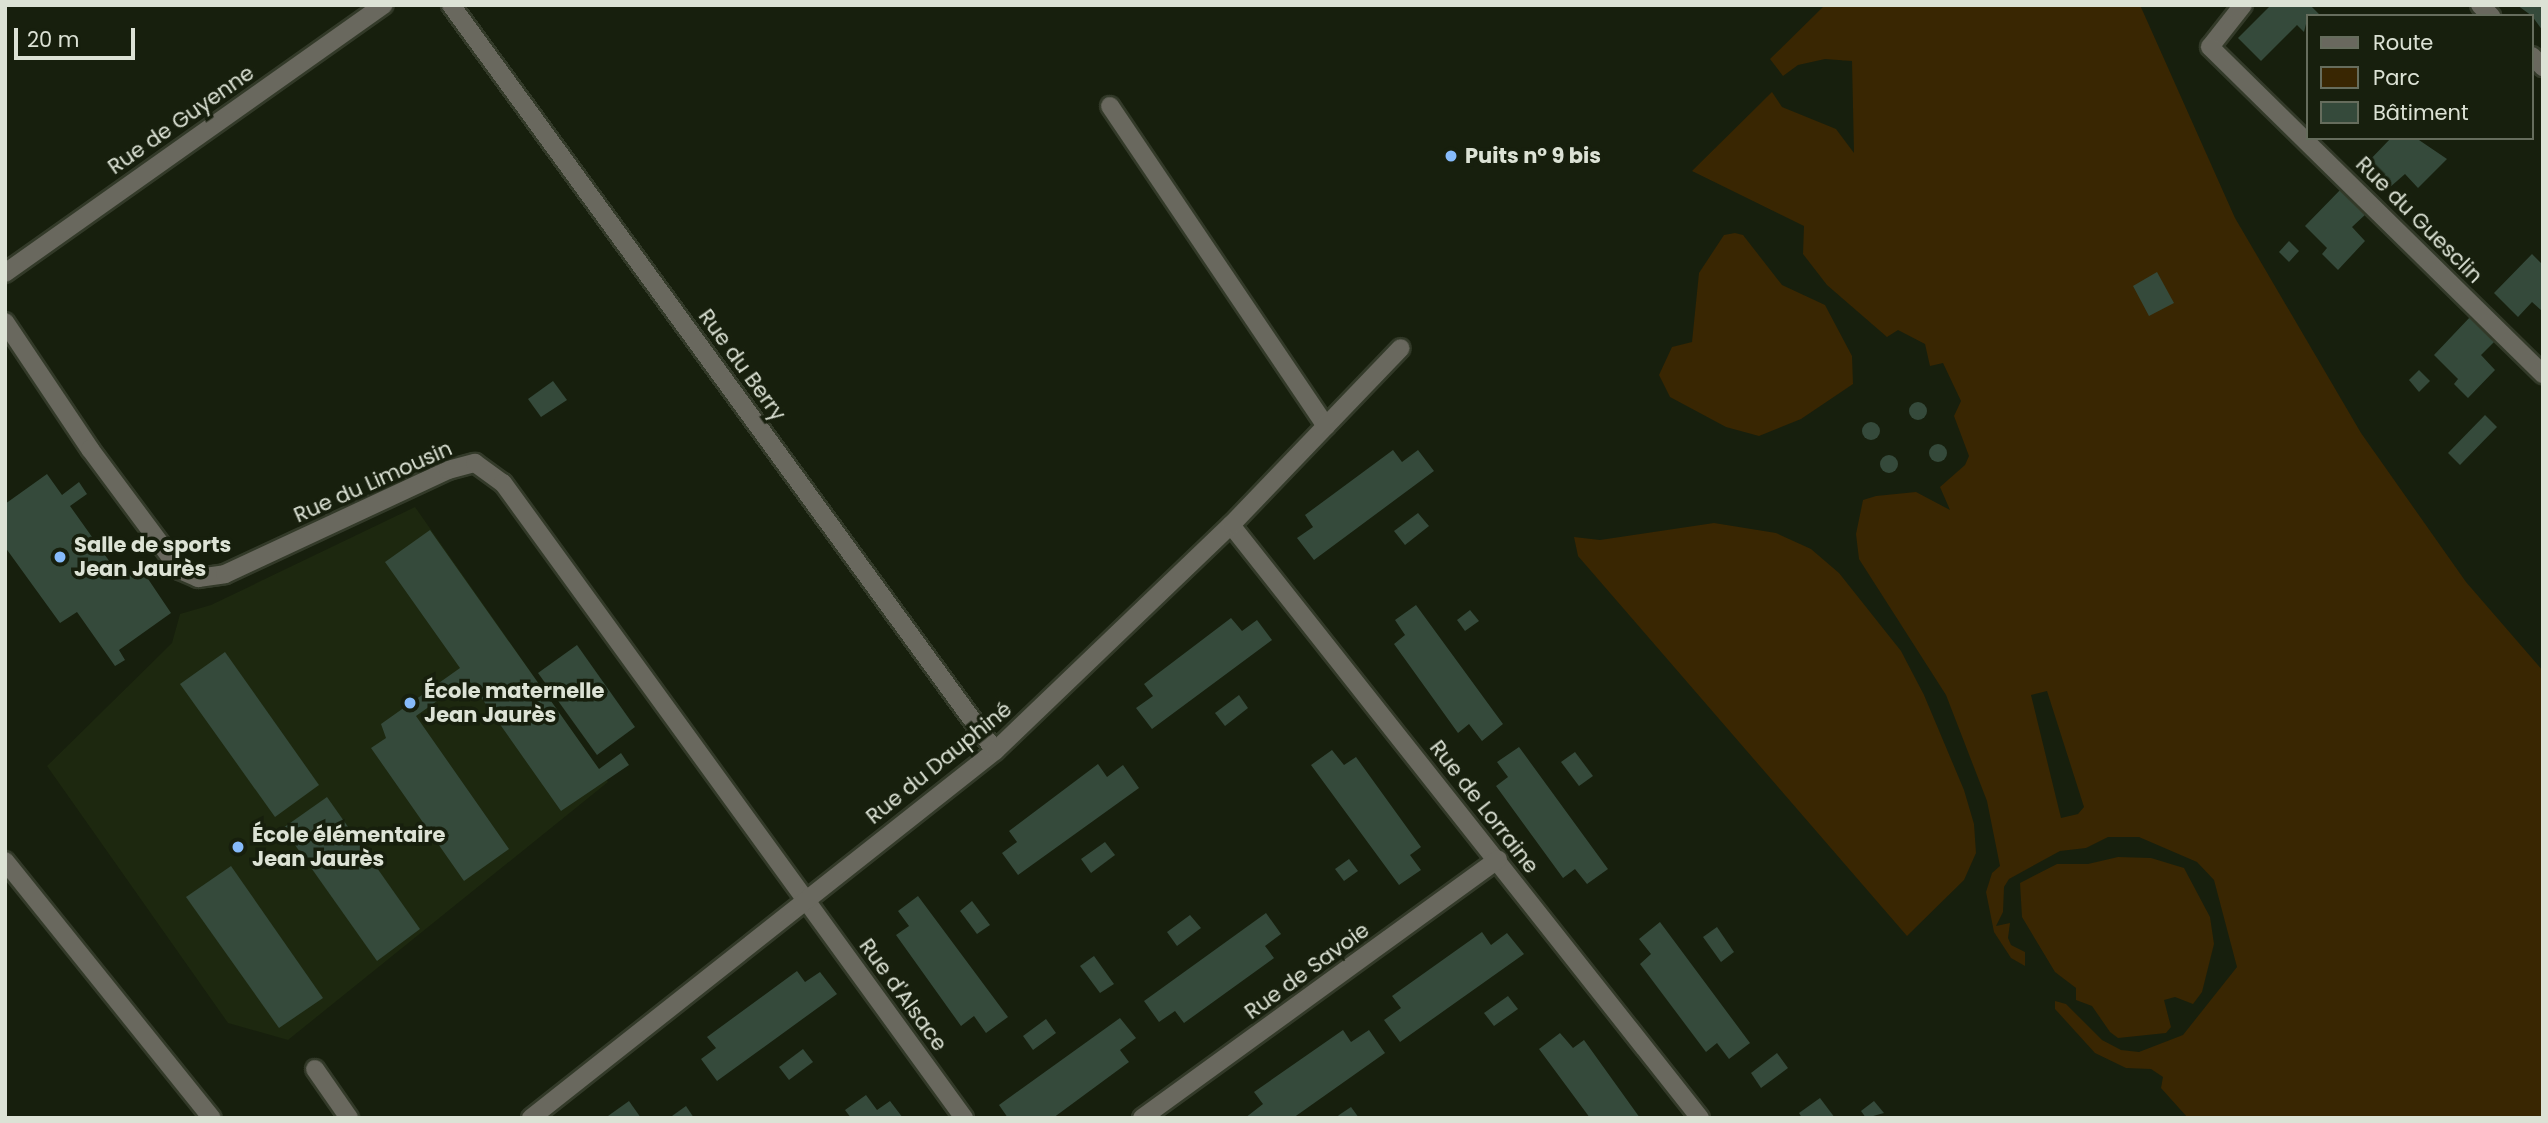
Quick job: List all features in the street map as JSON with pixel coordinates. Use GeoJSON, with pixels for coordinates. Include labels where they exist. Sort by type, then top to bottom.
{"type":"FeatureCollection","features":[{"type":"Feature","properties":{"kind":"street","name":"Rue de Guyenne"},"geometry":{"type":"LineString","coordinates":[[5,273],[384,5]]}},
{"type":"Feature","properties":{"kind":"street","name":"Rue du Berry"},"geometry":{"type":"LineString","coordinates":[[451,5],[995,751]]}},
{"type":"Feature","properties":{"kind":"street","name":"Rue du Guesclin"},"geometry":{"type":"LineString","coordinates":[[2243,5],[2210,47],[2543,374]]}},
{"type":"Feature","properties":{"kind":"street"},"geometry":{"type":"LineString","coordinates":[[1110,106],[1326,426]]}},
{"type":"Feature","properties":{"kind":"street","name":"Rue du Limousin"},"geometry":{"type":"LineString","coordinates":[[5,322],[90,449],[180,570],[198,578],[225,574],[448,470],[475,463],[494,476],[806,898]]}},
{"type":"Feature","properties":{"kind":"street","name":"Rue du Dauphiné"},"geometry":{"type":"LineString","coordinates":[[531,1118],[995,751],[1231,525],[1401,348]]}},
{"type":"Feature","properties":{"kind":"street","name":"Rue de Lorraine"},"geometry":{"type":"LineString","coordinates":[[1231,525],[1498,859],[1700,1118]]}},
{"type":"Feature","properties":{"kind":"street","name":"Rue de Savoie"},"geometry":{"type":"LineString","coordinates":[[1142,1118],[1498,859]]}},
{"type":"Feature","properties":{"kind":"street"},"geometry":{"type":"LineString","coordinates":[[5,861],[212,1118]]}},
{"type":"Feature","properties":{"kind":"street","name":"Rue d'Alsace"},"geometry":{"type":"LineString","coordinates":[[806,898],[964,1118]]}},
{"type":"Feature","properties":{"kind":"street"},"geometry":{"type":"LineString","coordinates":[[315,1069],[349,1118]]}},
{"type":"Feature","properties":{"kind":"shaded area"},"geometry":{"type":"Polygon","coordinates":[[[415,507],[608,782],[288,1040],[228,1023],[47,766],[172,643],[180,614],[211,605],[415,507]]]}},
{"type":"Feature","properties":{"kind":"green space"},"geometry":{"type":"Polygon","coordinates":[[[1825,5],[2140,5],[2235,218],[2361,433],[2466,582],[2543,671],[2543,1118],[2188,1118],[2161,1088],[2163,1077],[2151,1069],[2126,1068],[2095,1053],[2055,1009],[2055,1001],[2066,1004],[2102,1040],[2121,1050],[2139,1052],[2183,1035],[2237,967],[2214,880],[2197,862],[2139,837],[2108,837],[2086,848],[2060,851],[2009,879],[2004,887],[2003,912],[1996,926],[2010,923],[2008,938],[2011,945],[2025,952],[2025,966],[2011,958],[1994,932],[1986,892],[1992,873],[2000,866],[1987,801],[1946,695],[1859,559],[1856,534],[1863,500],[1876,496],[1916,492],[1950,510],[1940,487],[1965,465],[1969,456],[1954,416],[1961,401],[1943,363],[1930,366],[1925,344],[1898,330],[1887,337],[1827,285],[1803,254],[1804,226],[1692,171],[1772,92],[1782,107],[1836,129],[1854,153],[1852,61],[1825,59],[1798,65],[1783,76],[1770,59],[1825,5]],[[2047,691],[2031,695],[2061,818],[2078,814],[2084,807],[2047,691]]]}},
{"type":"Feature","properties":{"kind":"green space"},"geometry":{"type":"Polygon","coordinates":[[[1724,235],[1743,235],[1782,285],[1825,305],[1852,356],[1853,384],[1801,419],[1759,436],[1726,427],[1670,397],[1659,375],[1672,347],[1692,342],[1699,273],[1724,235]]]}},
{"type":"Feature","properties":{"kind":"green space"},"geometry":{"type":"Polygon","coordinates":[[[1714,523],[1776,533],[1811,549],[1839,573],[1901,651],[1924,695],[1964,790],[1974,824],[1976,853],[1964,880],[1907,936],[1578,556],[1574,537],[1600,540],[1714,523]]]}},
{"type":"Feature","properties":{"kind":"green space"},"geometry":{"type":"Polygon","coordinates":[[[2118,857],[2151,858],[2184,868],[2210,917],[2214,944],[2202,992],[2193,1004],[2175,997],[2164,1000],[2171,1027],[2166,1033],[2118,1038],[2110,1032],[2092,1006],[2076,1000],[2076,988],[2055,972],[2022,917],[2020,883],[2057,864],[2088,864],[2118,857]]]}},
{"type":"Feature","properties":{"kind":"building"},"geometry":{"type":"Polygon","coordinates":[[[2271,5],[2310,5],[2319,14],[2306,14],[2304,32],[2297,25],[2261,61],[2238,38],[2271,5]]]}},
{"type":"Feature","properties":{"kind":"building"},"geometry":{"type":"Polygon","coordinates":[[[2517,5],[2543,5],[2543,31],[2534,19],[2534,14],[2529,14],[2517,5]]]}},
{"type":"Feature","properties":{"kind":"building"},"geometry":{"type":"Polygon","coordinates":[[[2389,140],[2419,140],[2447,159],[2418,188],[2405,174],[2389,188],[2365,165],[2389,140]]]}},
{"type":"Feature","properties":{"kind":"building"},"geometry":{"type":"Polygon","coordinates":[[[2342,188],[2367,213],[2352,227],[2365,241],[2338,270],[2322,254],[2327,248],[2305,226],[2342,188]]]}},
{"type":"Feature","properties":{"kind":"building"},"geometry":{"type":"Polygon","coordinates":[[[2289,241],[2299,251],[2289,262],[2279,252],[2289,241]]]}},
{"type":"Feature","properties":{"kind":"building"},"geometry":{"type":"Polygon","coordinates":[[[2532,254],[2543,265],[2543,312],[2532,302],[2518,317],[2494,293],[2532,254]]]}},
{"type":"Feature","properties":{"kind":"building"},"geometry":{"type":"Polygon","coordinates":[[[2157,272],[2174,303],[2149,316],[2133,286],[2157,272]]]}},
{"type":"Feature","properties":{"kind":"building"},"geometry":{"type":"Polygon","coordinates":[[[2471,316],[2496,340],[2481,355],[2495,370],[2468,398],[2454,384],[2458,379],[2434,355],[2471,316]]]}},
{"type":"Feature","properties":{"kind":"building"},"geometry":{"type":"Polygon","coordinates":[[[2419,370],[2430,381],[2419,392],[2409,380],[2419,370]]]}},
{"type":"Feature","properties":{"kind":"building"},"geometry":{"type":"Polygon","coordinates":[[[553,381],[567,400],[541,417],[528,399],[553,381]]]}},
{"type":"Feature","properties":{"kind":"building"},"geometry":{"type":"Polygon","coordinates":[[[1918,402],[1924,405],[1927,411],[1924,417],[1918,420],[1912,417],[1909,411],[1912,405],[1918,402]]]}},
{"type":"Feature","properties":{"kind":"building"},"geometry":{"type":"Polygon","coordinates":[[[2485,415],[2497,427],[2460,465],[2448,453],[2485,415]]]}},
{"type":"Feature","properties":{"kind":"building"},"geometry":{"type":"Polygon","coordinates":[[[1871,422],[1877,425],[1880,431],[1877,437],[1871,440],[1865,437],[1862,431],[1865,425],[1871,422]]]}},
{"type":"Feature","properties":{"kind":"building"},"geometry":{"type":"Polygon","coordinates":[[[1938,444],[1944,447],[1947,453],[1944,459],[1938,462],[1932,459],[1929,453],[1932,447],[1938,444]]]}},
{"type":"Feature","properties":{"kind":"building"},"geometry":{"type":"Polygon","coordinates":[[[1393,450],[1402,462],[1418,450],[1434,471],[1314,560],[1297,538],[1313,527],[1305,515],[1393,450]]]}},
{"type":"Feature","properties":{"kind":"building"},"geometry":{"type":"Polygon","coordinates":[[[1889,455],[1895,458],[1898,464],[1895,470],[1889,473],[1883,470],[1880,464],[1883,458],[1889,455]]]}},
{"type":"Feature","properties":{"kind":"building","name":"Salle de sports Jean Jaurès"},"geometry":{"type":"Polygon","coordinates":[[[47,474],[62,495],[79,482],[87,494],[70,506],[122,579],[140,567],[171,613],[119,650],[125,660],[115,666],[77,612],[60,623],[5,547],[5,504],[47,474]]]}},
{"type":"Feature","properties":{"kind":"building"},"geometry":{"type":"Polygon","coordinates":[[[1418,513],[1429,526],[1405,545],[1394,531],[1418,513]]]}},
{"type":"Feature","properties":{"kind":"building"},"geometry":{"type":"Polygon","coordinates":[[[430,530],[599,769],[621,753],[629,765],[561,811],[468,679],[416,716],[509,849],[464,881],[371,748],[386,738],[381,724],[460,668],[385,562],[430,530]]]}},
{"type":"Feature","properties":{"kind":"building"},"geometry":{"type":"Polygon","coordinates":[[[1416,605],[1503,724],[1482,741],[1469,724],[1458,733],[1394,644],[1405,635],[1395,620],[1416,605]]]}},
{"type":"Feature","properties":{"kind":"building"},"geometry":{"type":"Polygon","coordinates":[[[1470,610],[1479,621],[1465,631],[1457,620],[1470,610]]]}},
{"type":"Feature","properties":{"kind":"building"},"geometry":{"type":"Polygon","coordinates":[[[1231,618],[1242,631],[1257,620],[1272,640],[1152,729],[1136,708],[1153,696],[1144,684],[1231,618]]]}},
{"type":"Feature","properties":{"kind":"building"},"geometry":{"type":"Polygon","coordinates":[[[577,645],[635,727],[597,755],[538,673],[577,645]]]}},
{"type":"Feature","properties":{"kind":"building"},"geometry":{"type":"Polygon","coordinates":[[[225,652],[319,785],[275,817],[180,684],[225,652]]]}},
{"type":"Feature","properties":{"kind":"building"},"geometry":{"type":"Polygon","coordinates":[[[1239,695],[1248,708],[1225,726],[1215,713],[1239,695]]]}},
{"type":"Feature","properties":{"kind":"building"},"geometry":{"type":"Polygon","coordinates":[[[1519,747],[1608,869],[1587,884],[1575,869],[1563,878],[1496,786],[1508,777],[1497,762],[1519,747]]]}},
{"type":"Feature","properties":{"kind":"building"},"geometry":{"type":"Polygon","coordinates":[[[1332,750],[1344,765],[1356,757],[1421,847],[1410,855],[1421,870],[1399,885],[1311,765],[1332,750]]]}},
{"type":"Feature","properties":{"kind":"building"},"geometry":{"type":"Polygon","coordinates":[[[1575,752],[1593,776],[1579,786],[1561,762],[1575,752]]]}},
{"type":"Feature","properties":{"kind":"building"},"geometry":{"type":"Polygon","coordinates":[[[1098,764],[1107,777],[1123,765],[1139,788],[1018,875],[1002,853],[1017,842],[1009,831],[1098,764]]]}},
{"type":"Feature","properties":{"kind":"building"},"geometry":{"type":"Polygon","coordinates":[[[327,797],[420,929],[377,961],[283,828],[327,797]]]}},
{"type":"Feature","properties":{"kind":"building"},"geometry":{"type":"Polygon","coordinates":[[[1105,842],[1115,855],[1091,873],[1081,859],[1105,842]]]}},
{"type":"Feature","properties":{"kind":"building"},"geometry":{"type":"Polygon","coordinates":[[[1349,859],[1358,871],[1344,881],[1335,869],[1349,859]]]}},
{"type":"Feature","properties":{"kind":"building"},"geometry":{"type":"Polygon","coordinates":[[[231,866],[323,998],[279,1028],[186,897],[231,866]]]}},
{"type":"Feature","properties":{"kind":"building"},"geometry":{"type":"Polygon","coordinates":[[[918,896],[1008,1017],[986,1033],[974,1016],[961,1026],[896,935],[909,926],[898,911],[918,896]]]}},
{"type":"Feature","properties":{"kind":"building"},"geometry":{"type":"Polygon","coordinates":[[[972,901],[990,925],[977,934],[960,911],[972,901]]]}},
{"type":"Feature","properties":{"kind":"building"},"geometry":{"type":"Polygon","coordinates":[[[1266,913],[1281,934],[1265,946],[1274,958],[1184,1023],[1175,1011],[1159,1022],[1144,1001],[1266,913]]]}},
{"type":"Feature","properties":{"kind":"building"},"geometry":{"type":"Polygon","coordinates":[[[1190,915],[1201,928],[1177,946],[1167,932],[1190,915]]]}},
{"type":"Feature","properties":{"kind":"building"},"geometry":{"type":"Polygon","coordinates":[[[1660,922],[1750,1043],[1729,1059],[1717,1043],[1706,1052],[1640,964],[1651,954],[1639,939],[1660,922]]]}},
{"type":"Feature","properties":{"kind":"building"},"geometry":{"type":"Polygon","coordinates":[[[1717,927],[1734,952],[1721,962],[1703,937],[1717,927]]]}},
{"type":"Feature","properties":{"kind":"building"},"geometry":{"type":"Polygon","coordinates":[[[1482,932],[1491,945],[1507,933],[1524,954],[1400,1042],[1384,1020],[1401,1008],[1392,996],[1482,932]]]}},
{"type":"Feature","properties":{"kind":"building"},"geometry":{"type":"Polygon","coordinates":[[[1094,956],[1114,984],[1100,993],[1080,966],[1094,956]]]}},
{"type":"Feature","properties":{"kind":"building"},"geometry":{"type":"Polygon","coordinates":[[[797,971],[805,982],[820,972],[837,994],[717,1081],[701,1059],[716,1048],[707,1037],[797,971]]]}},
{"type":"Feature","properties":{"kind":"building"},"geometry":{"type":"Polygon","coordinates":[[[1508,996],[1518,1009],[1494,1026],[1484,1013],[1508,996]]]}},
{"type":"Feature","properties":{"kind":"building"},"geometry":{"type":"Polygon","coordinates":[[[1120,1018],[1136,1038],[1120,1050],[1129,1062],[1053,1118],[1008,1118],[999,1105],[1120,1018]]]}},
{"type":"Feature","properties":{"kind":"building"},"geometry":{"type":"Polygon","coordinates":[[[1046,1019],[1056,1033],[1033,1050],[1023,1036],[1046,1019]]]}},
{"type":"Feature","properties":{"kind":"building"},"geometry":{"type":"Polygon","coordinates":[[[1343,1030],[1351,1042],[1369,1030],[1385,1053],[1293,1118],[1245,1118],[1263,1104],[1254,1092],[1343,1030]]]}},
{"type":"Feature","properties":{"kind":"building"},"geometry":{"type":"Polygon","coordinates":[[[1560,1033],[1573,1048],[1584,1040],[1640,1118],[1590,1118],[1539,1049],[1560,1033]]]}},
{"type":"Feature","properties":{"kind":"building"},"geometry":{"type":"Polygon","coordinates":[[[803,1049],[813,1062],[789,1080],[779,1067],[803,1049]]]}},
{"type":"Feature","properties":{"kind":"building"},"geometry":{"type":"Polygon","coordinates":[[[1777,1053],[1788,1068],[1761,1088],[1751,1073],[1777,1053]]]}},
{"type":"Feature","properties":{"kind":"building"},"geometry":{"type":"Polygon","coordinates":[[[866,1095],[877,1110],[890,1101],[903,1118],[851,1118],[845,1110],[866,1095]]]}},
{"type":"Feature","properties":{"kind":"building"},"geometry":{"type":"Polygon","coordinates":[[[1820,1098],[1835,1118],[1802,1118],[1799,1113],[1820,1098]]]}},
{"type":"Feature","properties":{"kind":"building"},"geometry":{"type":"Polygon","coordinates":[[[629,1101],[641,1118],[609,1118],[608,1116],[629,1101]]]}},
{"type":"Feature","properties":{"kind":"building"},"geometry":{"type":"Polygon","coordinates":[[[1874,1101],[1884,1113],[1866,1118],[1861,1111],[1874,1101]]]}},
{"type":"Feature","properties":{"kind":"building"},"geometry":{"type":"Polygon","coordinates":[[[686,1106],[694,1118],[673,1118],[672,1116],[686,1106]]]}},
{"type":"Feature","properties":{"kind":"building"},"geometry":{"type":"Polygon","coordinates":[[[1351,1107],[1359,1118],[1336,1118],[1339,1115],[1351,1107]]]}},
{"type":"Feature","properties":{"kind":"place","name":"Puits n° 9 bis"},"geometry":{"type":"Point","coordinates":[1451,156]}},
{"type":"Feature","properties":{"kind":"place","name":"Salle de sports Jean Jaurès"},"geometry":{"type":"Point","coordinates":[60,557]}},
{"type":"Feature","properties":{"kind":"place","name":"École maternelle Jean Jaurès"},"geometry":{"type":"Point","coordinates":[410,703]}},
{"type":"Feature","properties":{"kind":"place","name":"École élémentaire Jean Jaurès"},"geometry":{"type":"Point","coordinates":[238,847]}}]}
